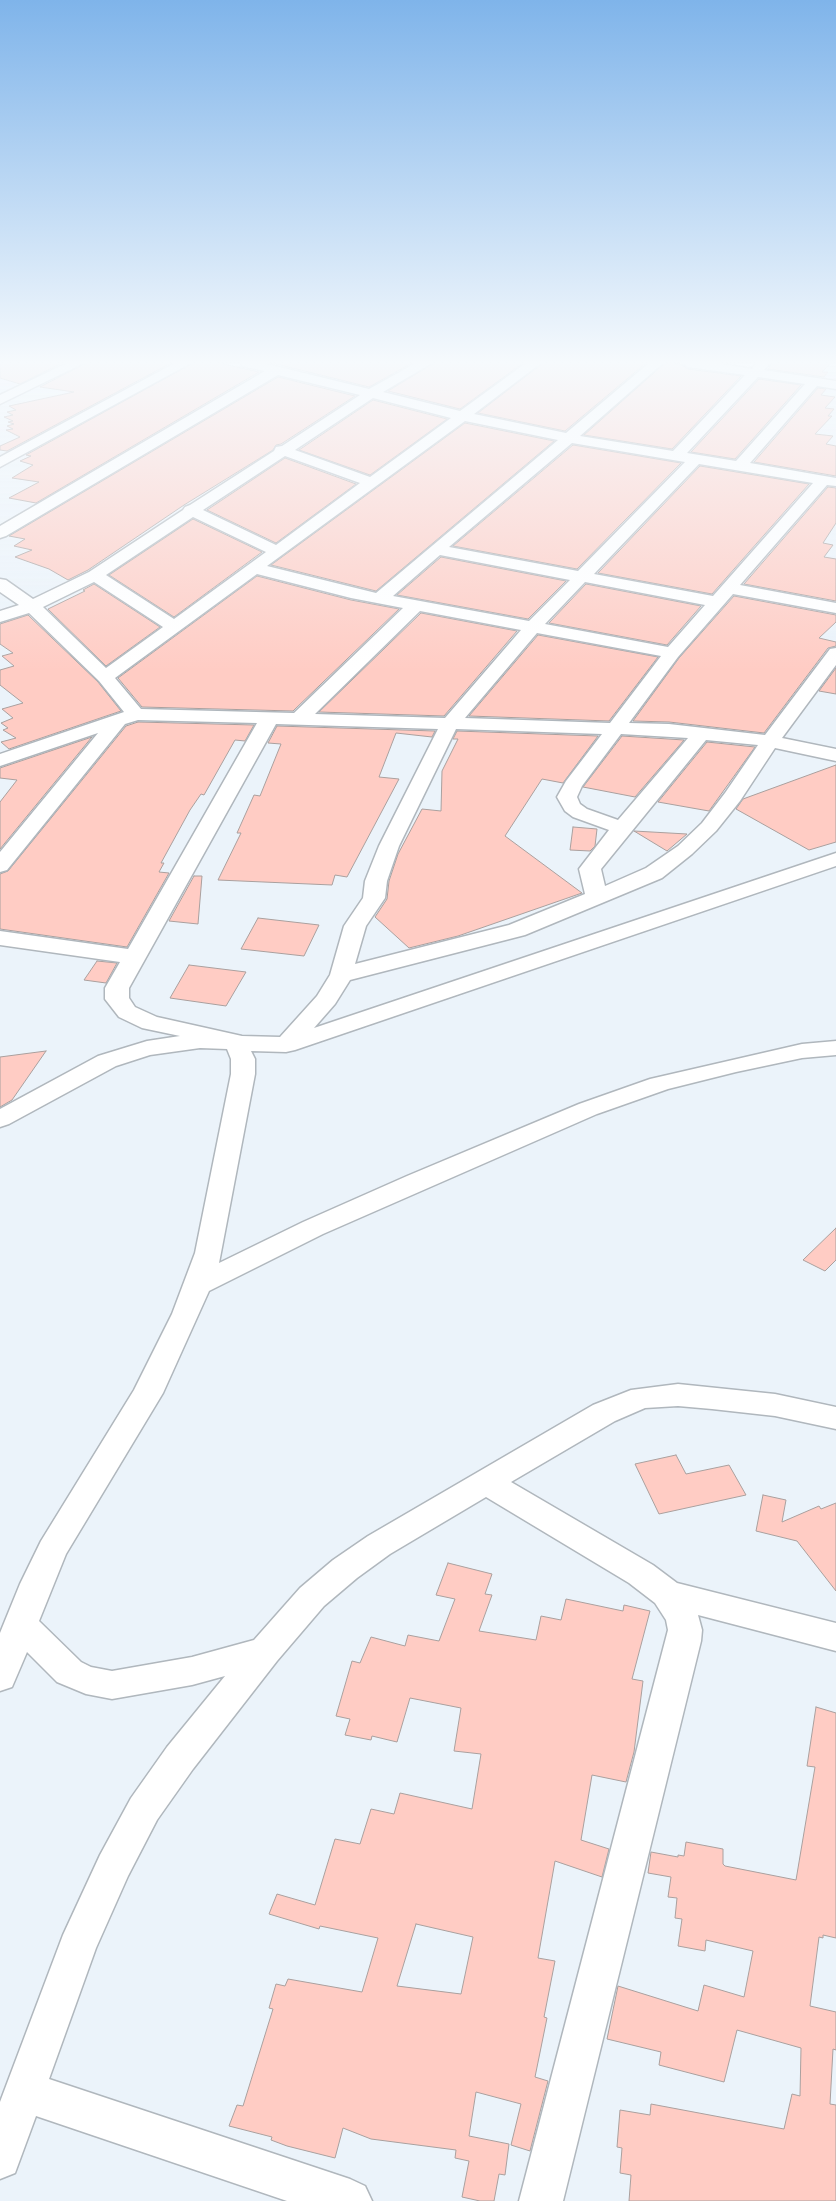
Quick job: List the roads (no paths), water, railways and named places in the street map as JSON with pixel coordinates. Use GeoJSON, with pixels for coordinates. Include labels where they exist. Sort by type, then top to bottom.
{"type":"FeatureCollection","features":[{"type":"Feature","properties":{"kind":"street"},"geometry":{"type":"LineString","coordinates":[[0,533],[114,466]]}},
{"type":"Feature","properties":{"kind":"street"},"geometry":{"type":"LineString","coordinates":[[0,617],[32,606],[95,575],[258,466]]}},
{"type":"Feature","properties":{"kind":"street"},"geometry":{"type":"LineString","coordinates":[[325,466],[373,483]]}},
{"type":"Feature","properties":{"kind":"street"},"geometry":{"type":"LineString","coordinates":[[105,677],[396,466]]}},
{"type":"Feature","properties":{"kind":"street"},"geometry":{"type":"LineString","coordinates":[[379,599],[536,466]]}},
{"type":"Feature","properties":{"kind":"street"},"geometry":{"type":"LineString","coordinates":[[286,1045],[327,999],[341,975],[355,926],[374,898],[376,880],[389,846],[449,725],[534,626],[689,466]]}},
{"type":"Feature","properties":{"kind":"street"},"geometry":{"type":"LineString","coordinates":[[732,466],[829,481]]}},
{"type":"Feature","properties":{"kind":"street"},"geometry":{"type":"LineString","coordinates":[[622,828],[580,813],[572,807],[567,797],[582,772],[672,653],[829,481]]}},
{"type":"Feature","properties":{"kind":"street"},"geometry":{"type":"LineString","coordinates":[[190,510],[276,551]]}},
{"type":"Feature","properties":{"kind":"street"},"geometry":{"type":"LineString","coordinates":[[437,550],[718,602]]}},
{"type":"Feature","properties":{"kind":"street"},"geometry":{"type":"LineString","coordinates":[[254,568],[335,590],[379,599],[534,626],[672,653]]}},
{"type":"Feature","properties":{"kind":"street"},"geometry":{"type":"LineString","coordinates":[[95,575],[175,627]]}},
{"type":"Feature","properties":{"kind":"street"},"geometry":{"type":"LineString","coordinates":[[0,584],[32,606],[105,677],[128,716]]}},
{"type":"Feature","properties":{"kind":"street"},"geometry":{"type":"LineString","coordinates":[[730,588],[836,608]]}},
{"type":"Feature","properties":{"kind":"street"},"geometry":{"type":"LineString","coordinates":[[300,718],[416,605]]}},
{"type":"Feature","properties":{"kind":"street"},"geometry":{"type":"LineString","coordinates":[[341,975],[517,930],[654,873],[686,850],[709,827],[734,797],[770,741],[836,653]]}},
{"type":"Feature","properties":{"kind":"street"},"geometry":{"type":"LineString","coordinates":[[0,866],[128,716]]}},
{"type":"Feature","properties":{"kind":"street"},"geometry":{"type":"LineString","coordinates":[[0,760],[128,716],[270,717],[449,725],[617,728],[702,733],[770,741],[836,755]]}},
{"type":"Feature","properties":{"kind":"street"},"geometry":{"type":"LineString","coordinates":[[234,1041],[150,1023],[127,1012],[117,1000],[117,988],[270,717]]}},
{"type":"Feature","properties":{"kind":"street"},"geometry":{"type":"LineString","coordinates":[[596,898],[590,869],[702,733]]}},
{"type":"Feature","properties":{"kind":"street"},"geometry":{"type":"LineString","coordinates":[[0,1118],[108,1061],[147,1048],[169,1044],[234,1041],[286,1045],[633,930],[836,859]]}},
{"type":"Feature","properties":{"kind":"street"},"geometry":{"type":"LineString","coordinates":[[0,938],[134,957]]}},
{"type":"Feature","properties":{"kind":"street"},"geometry":{"type":"LineString","coordinates":[[0,1677],[20,1624],[52,1550],[132,1422],[199,1284],[216,1219],[243,1074],[242,1059],[234,1041]]}},
{"type":"Feature","properties":{"kind":"street"},"geometry":{"type":"LineString","coordinates":[[199,1284],[416,1182],[588,1109],[659,1084],[735,1065],[802,1051],[836,1048]]}},
{"type":"Feature","properties":{"kind":"street"},"geometry":{"type":"LineString","coordinates":[[0,2158],[26,2092],[77,1948],[114,1867],[144,1809],[180,1758],[265,1651],[312,1597],[345,1568],[485,1482],[604,1413],[642,1398],[678,1395],[712,1398],[775,1406],[836,1418]]}},
{"type":"Feature","properties":{"kind":"street"},"geometry":{"type":"LineString","coordinates":[[485,1482],[641,1574],[667,1594],[682,1617],[684,1641],[540,2201]]}},
{"type":"Feature","properties":{"kind":"street"},"geometry":{"type":"LineString","coordinates":[[667,1594],[836,1637]]}},
{"type":"Feature","properties":{"kind":"street"},"geometry":{"type":"LineString","coordinates":[[20,1624],[69,1672],[86,1680],[112,1685],[183,1672],[265,1651]]}},
{"type":"Feature","properties":{"kind":"street"},"geometry":{"type":"LineString","coordinates":[[26,2092],[350,2201]]}}]}
